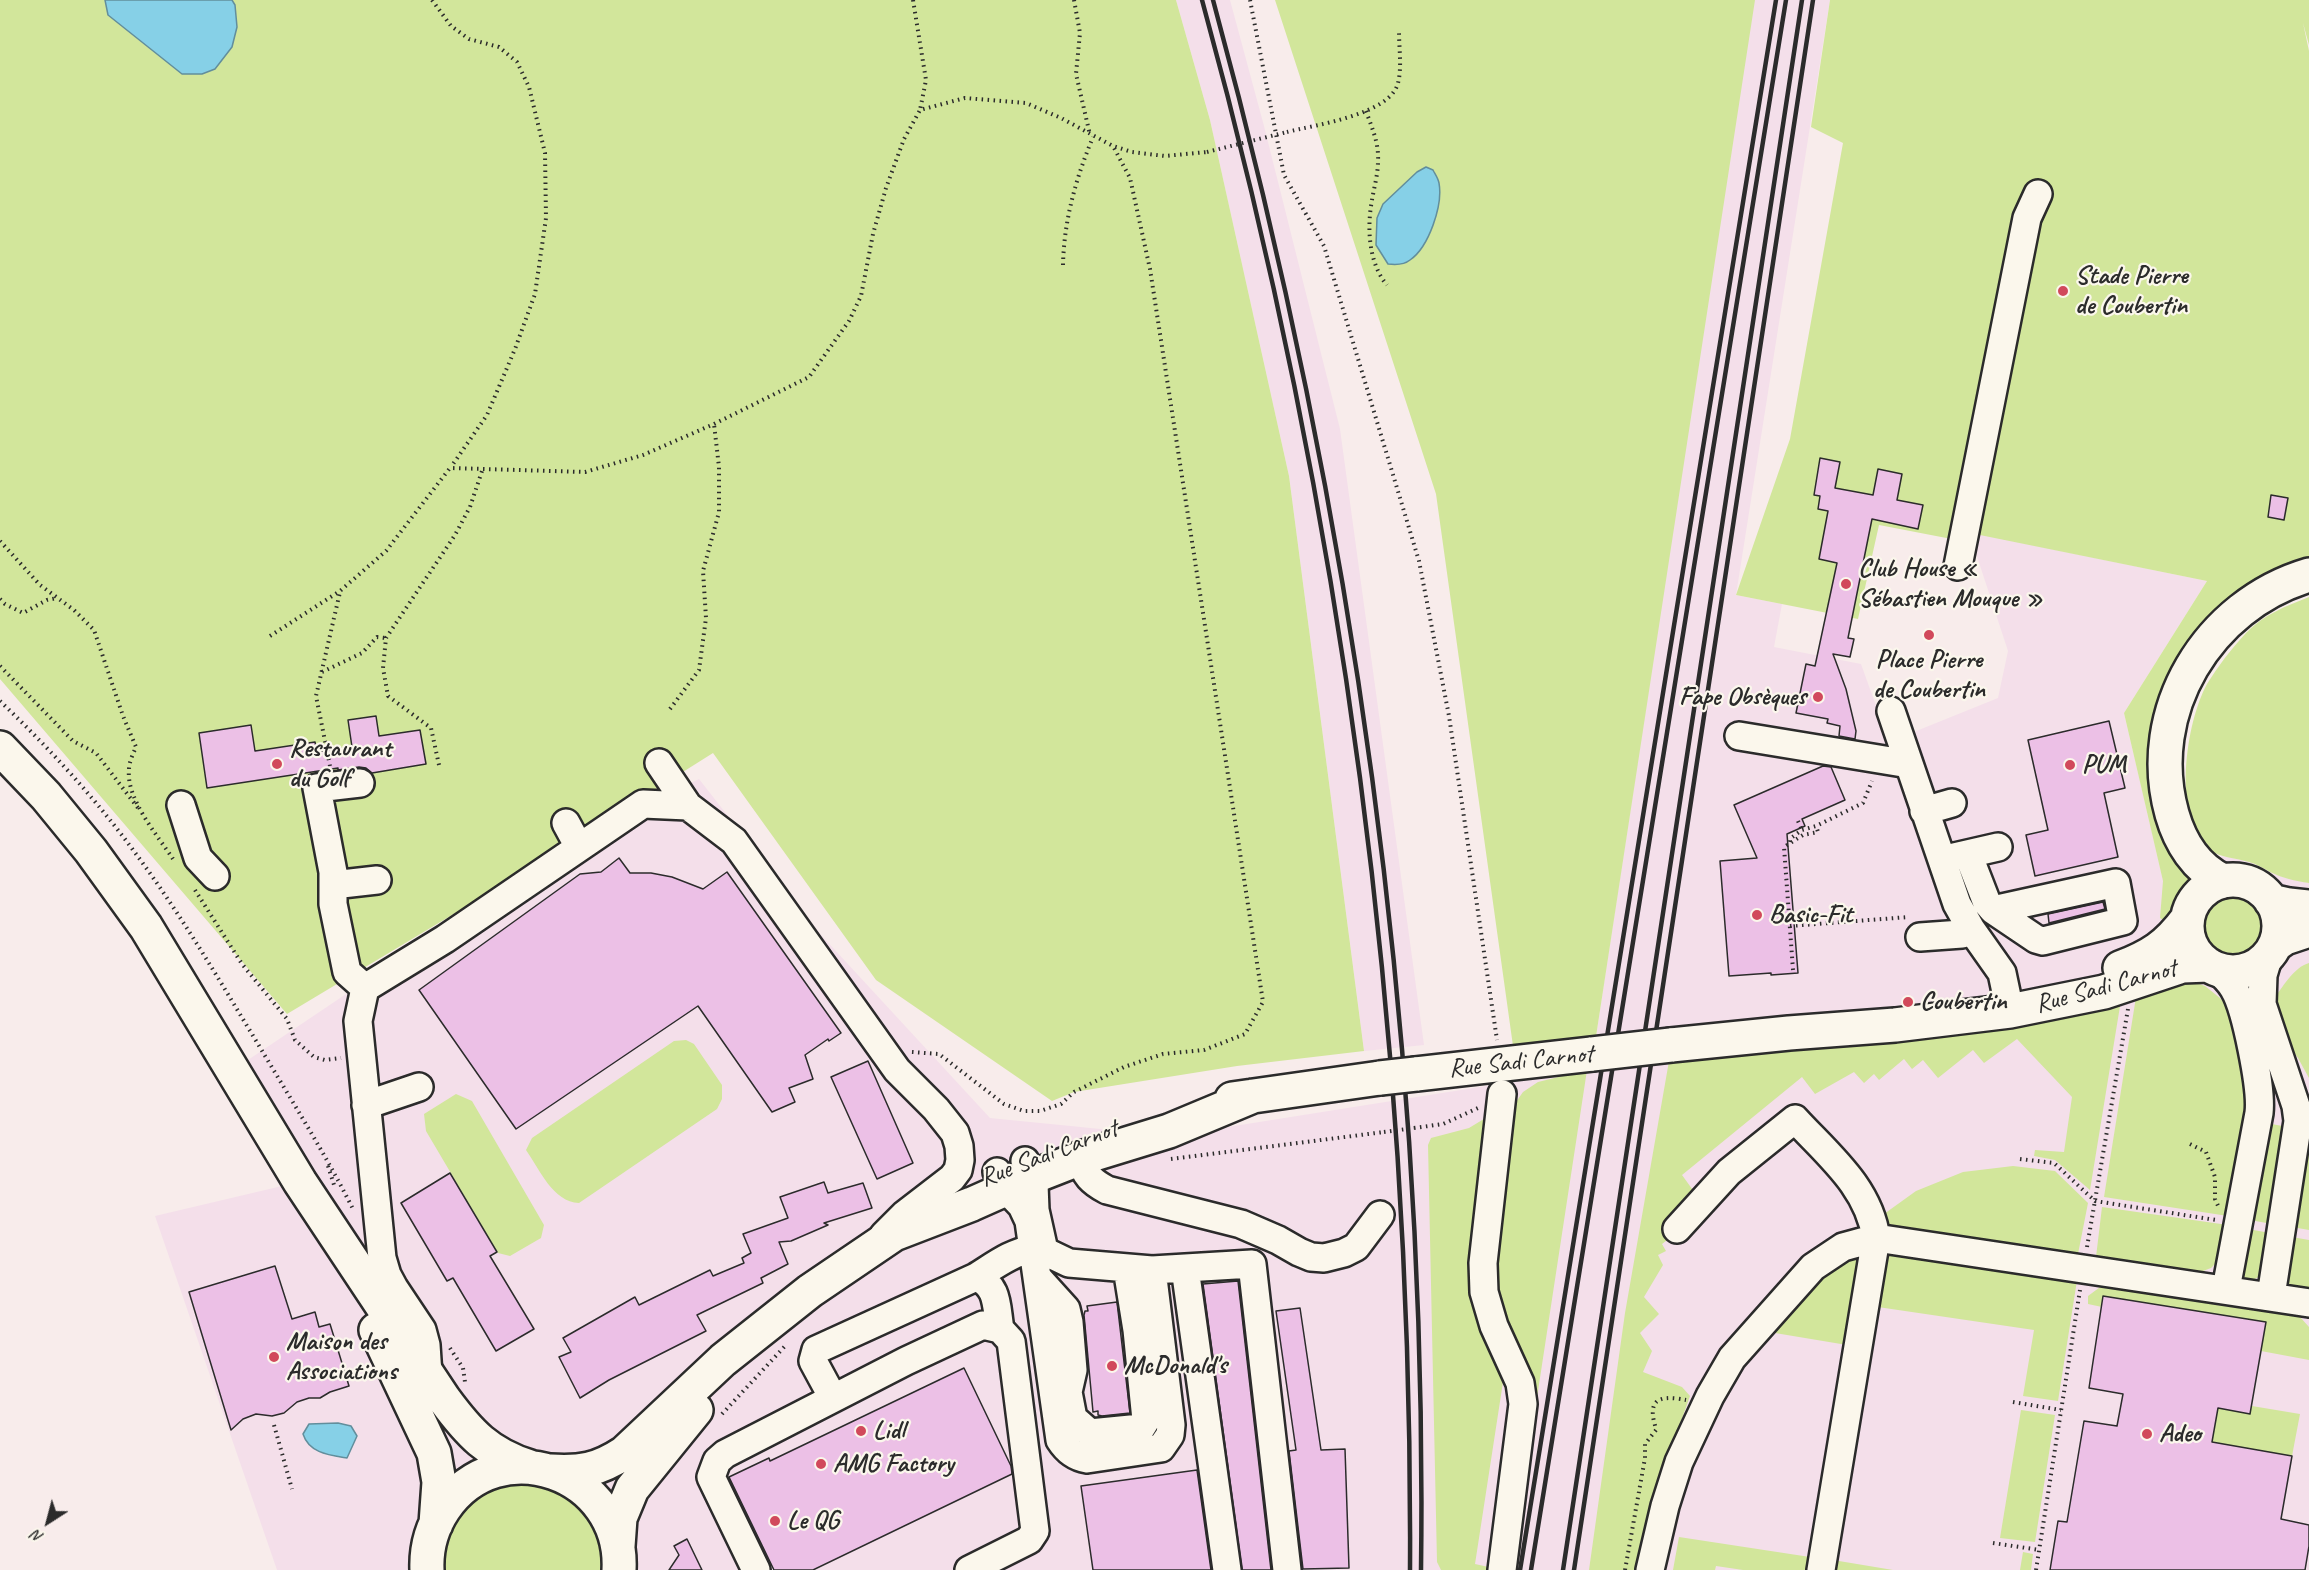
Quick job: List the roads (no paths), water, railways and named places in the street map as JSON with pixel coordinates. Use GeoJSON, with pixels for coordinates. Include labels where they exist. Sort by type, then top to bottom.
{"type":"FeatureCollection","features":[{"type":"Feature","properties":{"kind":"main road"},"geometry":{"type":"LineString","coordinates":[[2223,881],[2197,862],[2176,829],[2169,805],[2165,768],[2167,736],[2172,712],[2185,678],[2200,652],[2218,631],[2263,594],[2309,575]]}},
{"type":"Feature","properties":{"kind":"main road"},"geometry":{"type":"LineString","coordinates":[[0,748],[46,796],[84,842],[146,927],[300,1182],[428,1377],[459,1419],[480,1441],[499,1456],[577,1484],[592,1496],[609,1520],[619,1559]]}},
{"type":"Feature","properties":{"kind":"main road"},"geometry":{"type":"LineString","coordinates":[[2272,950],[2278,934],[2279,922],[2271,901],[2258,887],[2247,882],[2223,881],[2210,885],[2191,905],[2187,919],[2187,932],[2191,945],[2198,957],[2212,967],[2228,972],[2241,972],[2259,964],[2285,938],[2309,930]]}},
{"type":"Feature","properties":{"kind":"main road"},"geometry":{"type":"LineString","coordinates":[[2271,901],[2309,907]]}},
{"type":"Feature","properties":{"kind":"main road","name":"Rue Sadi Carnot"},"geometry":{"type":"LineString","coordinates":[[2008,1002],[2140,960],[2162,947],[2187,919]]}},
{"type":"Feature","properties":{"kind":"main road","name":"Rue Sadi Carnot"},"geometry":{"type":"LineString","coordinates":[[540,1469],[585,1471],[609,1463],[624,1453],[723,1360],[810,1291],[885,1240],[972,1204],[1015,1174],[1091,1135],[1143,1119],[1207,1103],[1380,1078],[1416,1074],[1501,1079],[1592,1054],[1789,1033],[2008,1002],[2104,992],[2182,966],[2212,967]]}},
{"type":"Feature","properties":{"kind":"main road","name":"Rue Sadi Carnot"},"geometry":{"type":"LineString","coordinates":[[1015,1174],[1081,1158],[1169,1131],[1253,1096]]}},
{"type":"Feature","properties":{"kind":"main road"},"geometry":{"type":"LineString","coordinates":[[300,1182],[380,1339],[434,1453],[440,1482],[427,1568]]}},
{"type":"Feature","properties":{"kind":"main road","name":"Rue Sadi Carnot"},"geometry":{"type":"LineString","coordinates":[[619,1559],[618,1532],[623,1507],[638,1480],[765,1328]]}},
{"type":"Feature","properties":{"kind":"main road"},"geometry":{"type":"LineString","coordinates":[[435,1524],[453,1498],[478,1478],[498,1471],[540,1469]]}},
{"type":"Feature","properties":{"kind":"lane"},"geometry":{"type":"LineString","coordinates":[[1960,553],[2027,218],[2038,194]]}},
{"type":"Feature","properties":{"kind":"lane"},"geometry":{"type":"LineString","coordinates":[[1892,711],[1909,764],[1924,828],[1941,861],[1957,904],[1971,929],[2002,973],[2008,1002]]}},
{"type":"Feature","properties":{"kind":"lane"},"geometry":{"type":"LineString","coordinates":[[1739,736],[1909,764]]}},
{"type":"Feature","properties":{"kind":"lane"},"geometry":{"type":"LineString","coordinates":[[659,763],[688,806],[734,842],[884,1052],[909,1084],[936,1109],[955,1133],[959,1146],[958,1170],[952,1178],[904,1215],[885,1240]]}},
{"type":"Feature","properties":{"kind":"lane"},"geometry":{"type":"LineString","coordinates":[[360,783],[317,788],[333,872],[333,904],[347,972],[364,988]]}},
{"type":"Feature","properties":{"kind":"lane"},"geometry":{"type":"LineString","coordinates":[[1924,828],[1953,802]]}},
{"type":"Feature","properties":{"kind":"lane"},"geometry":{"type":"LineString","coordinates":[[428,1377],[426,1344],[422,1330],[391,1282],[382,1258],[358,1021],[364,988],[445,939],[643,804],[688,806]]}},
{"type":"Feature","properties":{"kind":"lane"},"geometry":{"type":"LineString","coordinates":[[182,805],[198,858],[215,876]]}},
{"type":"Feature","properties":{"kind":"lane"},"geometry":{"type":"LineString","coordinates":[[566,823],[579,847]]}},
{"type":"Feature","properties":{"kind":"lane"},"geometry":{"type":"LineString","coordinates":[[1941,861],[1998,847]]}},
{"type":"Feature","properties":{"kind":"lane"},"geometry":{"type":"LineString","coordinates":[[1968,854],[1987,903],[1993,910]]}},
{"type":"Feature","properties":{"kind":"lane"},"geometry":{"type":"LineString","coordinates":[[333,885],[377,880]]}},
{"type":"Feature","properties":{"kind":"lane"},"geometry":{"type":"LineString","coordinates":[[1918,926],[1962,934],[1971,929]]}},
{"type":"Feature","properties":{"kind":"lane"},"geometry":{"type":"LineString","coordinates":[[2271,1296],[2297,1135],[2296,1106],[2262,1004],[2263,975],[2272,950]]}},
{"type":"Feature","properties":{"kind":"lane"},"geometry":{"type":"LineString","coordinates":[[2212,967],[2229,981],[2238,999],[2260,1085],[2260,1106],[2232,1223],[2226,1289]]}},
{"type":"Feature","properties":{"kind":"lane"},"geometry":{"type":"LineString","coordinates":[[1501,1079],[1483,1277],[1487,1306],[1520,1383],[1523,1404],[1502,1570]]}},
{"type":"Feature","properties":{"kind":"lane"},"geometry":{"type":"LineString","coordinates":[[366,1106],[419,1087]]}},
{"type":"Feature","properties":{"kind":"lane"},"geometry":{"type":"LineString","coordinates":[[2260,1106],[2296,1106]]}},
{"type":"Feature","properties":{"kind":"lane"},"geometry":{"type":"LineString","coordinates":[[1677,1229],[1729,1172],[1795,1119],[1856,1186],[1873,1218],[1876,1238],[1821,1570]]}},
{"type":"Feature","properties":{"kind":"lane"},"geometry":{"type":"LineString","coordinates":[[1081,1158],[1083,1170],[1093,1181],[1105,1188],[1126,1196],[1241,1224],[1311,1257],[1335,1257],[1356,1246],[1380,1215]]}},
{"type":"Feature","properties":{"kind":"lane"},"geometry":{"type":"LineString","coordinates":[[1015,1174],[1038,1278],[1060,1440],[1071,1453],[1078,1457],[1087,1459],[1161,1448],[1170,1435],[1171,1425],[1139,1269]]}},
{"type":"Feature","properties":{"kind":"lane"},"geometry":{"type":"LineString","coordinates":[[1015,1174],[1034,1184],[1035,1210],[1042,1246],[1056,1259],[1069,1263],[1139,1269],[1252,1264],[1287,1570]]}},
{"type":"Feature","properties":{"kind":"lane"},"geometry":{"type":"LineString","coordinates":[[1650,1570],[1665,1506],[1679,1462],[1706,1405],[1732,1358],[1813,1267],[1843,1247],[1876,1238],[2309,1303]]}},
{"type":"Feature","properties":{"kind":"lane"},"geometry":{"type":"LineString","coordinates":[[833,1398],[813,1361],[816,1350],[975,1277],[1023,1250],[1033,1249]]}},
{"type":"Feature","properties":{"kind":"lane"},"geometry":{"type":"LineString","coordinates":[[1038,1278],[1046,1270],[1069,1263]]}},
{"type":"Feature","properties":{"kind":"lane"},"geometry":{"type":"LineString","coordinates":[[1185,1268],[1227,1570]]}},
{"type":"Feature","properties":{"kind":"lane"},"geometry":{"type":"LineString","coordinates":[[1038,1278],[1066,1310],[1073,1370],[1086,1392],[1082,1426],[1090,1433],[1096,1434],[1141,1428],[1146,1420],[1137,1330],[1139,1269]]}},
{"type":"Feature","properties":{"kind":"lane"},"geometry":{"type":"LineString","coordinates":[[975,1277],[986,1281],[993,1290],[1000,1329]]}},
{"type":"Feature","properties":{"kind":"lane"},"geometry":{"type":"LineString","coordinates":[[756,1570],[711,1477],[713,1469],[725,1454],[983,1324],[1000,1329],[1011,1341],[1035,1531],[1029,1539],[969,1570]]}},
{"type":"Feature","properties":{"kind":"water"},"geometry":{"type":"Polygon","coordinates":[[[105,0],[232,0],[235,5],[237,27],[232,47],[215,69],[202,74],[182,74],[108,15],[105,0]]]}},
{"type":"Feature","properties":{"kind":"water"},"geometry":{"type":"Polygon","coordinates":[[[1426,167],[1433,170],[1440,192],[1437,214],[1429,236],[1410,260],[1400,264],[1388,264],[1376,245],[1377,218],[1383,204],[1417,172],[1426,167]]]}},
{"type":"Feature","properties":{"kind":"water"},"geometry":{"type":"Polygon","coordinates":[[[338,1423],[351,1426],[357,1436],[347,1458],[320,1452],[310,1445],[303,1434],[309,1424],[338,1423]]]}},
{"type":"Feature","properties":{"kind":"railway"},"geometry":{"type":"LineString","coordinates":[[1202,0],[1252,192],[1294,386],[1331,582],[1360,778],[1383,975],[1399,1173],[1408,1371],[1410,1570]]}},
{"type":"Feature","properties":{"kind":"railway"},"geometry":{"type":"LineString","coordinates":[[1213,0],[1262,192],[1306,386],[1342,582],[1372,778],[1395,975],[1411,1173],[1420,1371],[1421,1570]]}},
{"type":"Feature","properties":{"kind":"railway"},"geometry":{"type":"LineString","coordinates":[[1520,1570],[1776,0]]}},
{"type":"Feature","properties":{"kind":"railway"},"geometry":{"type":"LineString","coordinates":[[1531,1570],[1786,0]]}},
{"type":"Feature","properties":{"kind":"railway"},"geometry":{"type":"LineString","coordinates":[[1563,1570],[1802,0]]}},
{"type":"Feature","properties":{"kind":"railway"},"geometry":{"type":"LineString","coordinates":[[1574,1570],[1813,0]]}},
{"type":"Feature","properties":{"kind":"place","name":"Stade Pierre de Coubertin"},"geometry":{"type":"Point","coordinates":[2063,291]}},
{"type":"Feature","properties":{"kind":"place","name":"Club House « Sébastien Mouque »"},"geometry":{"type":"Point","coordinates":[1846,584]}},
{"type":"Feature","properties":{"kind":"place","name":"Place Pierre de Coubertin"},"geometry":{"type":"Point","coordinates":[1929,635]}},
{"type":"Feature","properties":{"kind":"place","name":"Fape Obsèques"},"geometry":{"type":"Point","coordinates":[1818,697]}},
{"type":"Feature","properties":{"kind":"place","name":"Restaurant du Golf"},"geometry":{"type":"Point","coordinates":[277,764]}},
{"type":"Feature","properties":{"kind":"place","name":"PUM"},"geometry":{"type":"Point","coordinates":[2070,765]}},
{"type":"Feature","properties":{"kind":"place","name":"Basic-Fit"},"geometry":{"type":"Point","coordinates":[1757,915]}},
{"type":"Feature","properties":{"kind":"place","name":"Coubertin"},"geometry":{"type":"Point","coordinates":[1908,1002]}},
{"type":"Feature","properties":{"kind":"place","name":"Maison des Associations"},"geometry":{"type":"Point","coordinates":[274,1357]}},
{"type":"Feature","properties":{"kind":"place","name":"McDonald's"},"geometry":{"type":"Point","coordinates":[1112,1366]}},
{"type":"Feature","properties":{"kind":"place","name":"Lidl"},"geometry":{"type":"Point","coordinates":[861,1431]}},
{"type":"Feature","properties":{"kind":"place","name":"Adeo"},"geometry":{"type":"Point","coordinates":[2147,1434]}},
{"type":"Feature","properties":{"kind":"place","name":"AMG Factory"},"geometry":{"type":"Point","coordinates":[821,1464]}},
{"type":"Feature","properties":{"kind":"place","name":"Le QG"},"geometry":{"type":"Point","coordinates":[775,1521]}}]}
